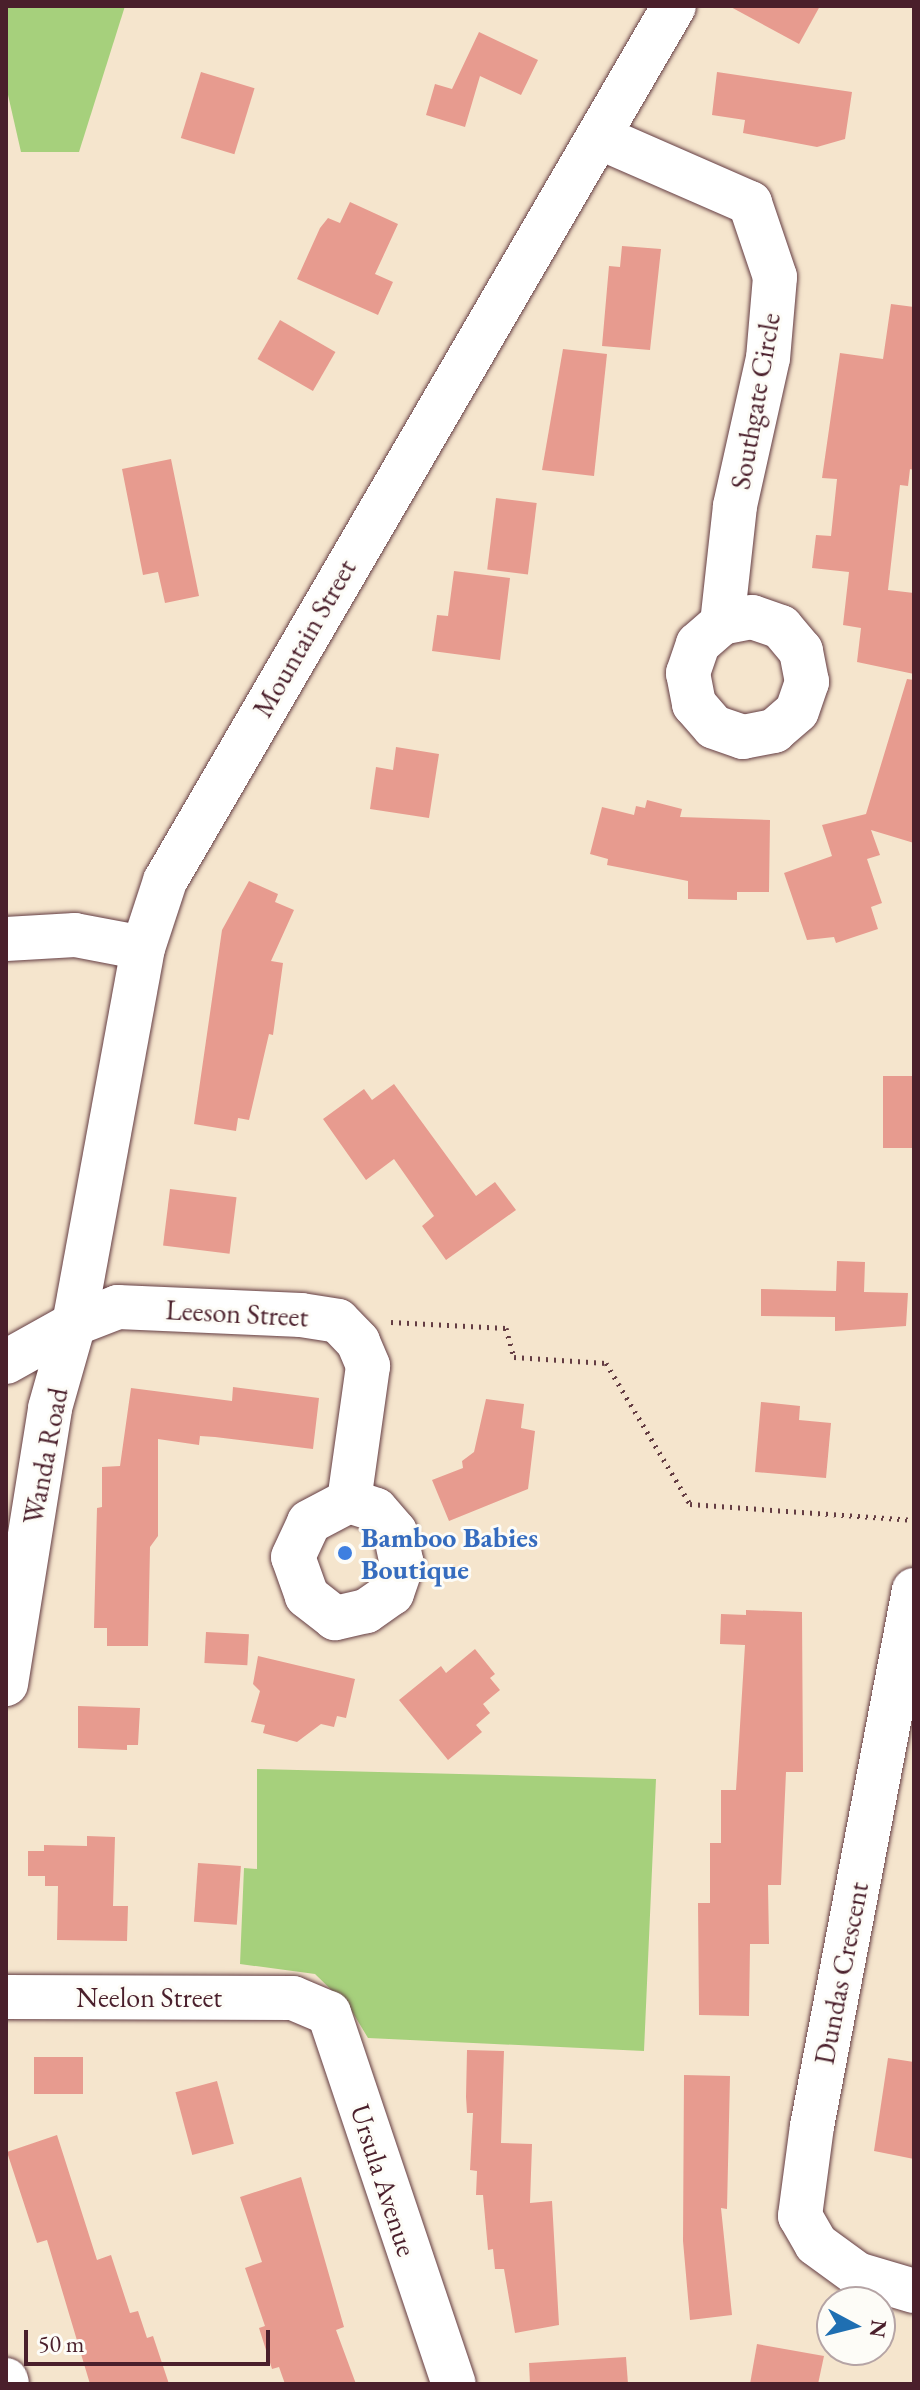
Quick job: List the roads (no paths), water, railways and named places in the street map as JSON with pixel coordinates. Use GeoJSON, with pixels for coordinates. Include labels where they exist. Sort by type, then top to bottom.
{"type":"FeatureCollection","features":[{"type":"Feature","properties":{"kind":"street","name":"Mountain Street"},"geometry":{"type":"LineString","coordinates":[[74,1324],[143,948],[165,881],[674,6]]}},
{"type":"Feature","properties":{"kind":"street","name":"Southgate Circle"},"geometry":{"type":"LineString","coordinates":[[599,137],[750,203],[775,277],[768,358],[735,506],[722,623]]}},
{"type":"Feature","properties":{"kind":"street"},"geometry":{"type":"LineString","coordinates":[[6,939],[75,935],[143,948]]}},
{"type":"Feature","properties":{"kind":"street","name":"Leeson Street"},"geometry":{"type":"LineString","coordinates":[[6,1362],[74,1324],[118,1307],[301,1315],[338,1321],[358,1342],[368,1366],[349,1501]]}},
{"type":"Feature","properties":{"kind":"street","name":"Wanda Road"},"geometry":{"type":"LineString","coordinates":[[6,1684],[50,1408],[74,1324]]}},
{"type":"Feature","properties":{"kind":"street","name":"Dundas Crescent"},"geometry":{"type":"LineString","coordinates":[[914,1590],[815,2111],[800,2216],[816,2244],[857,2274],[914,2291]]}},
{"type":"Feature","properties":{"kind":"street","name":"Neelon Street"},"geometry":{"type":"LineString","coordinates":[[6,1997],[293,1998]]}},
{"type":"Feature","properties":{"kind":"street","name":"Ursula Avenue"},"geometry":{"type":"LineString","coordinates":[[293,1998],[329,2013],[454,2384]]}},
{"type":"Feature","properties":{"kind":"place","name":"Bamboo Babies Boutique"},"geometry":{"type":"Point","coordinates":[345,1553]}}]}
